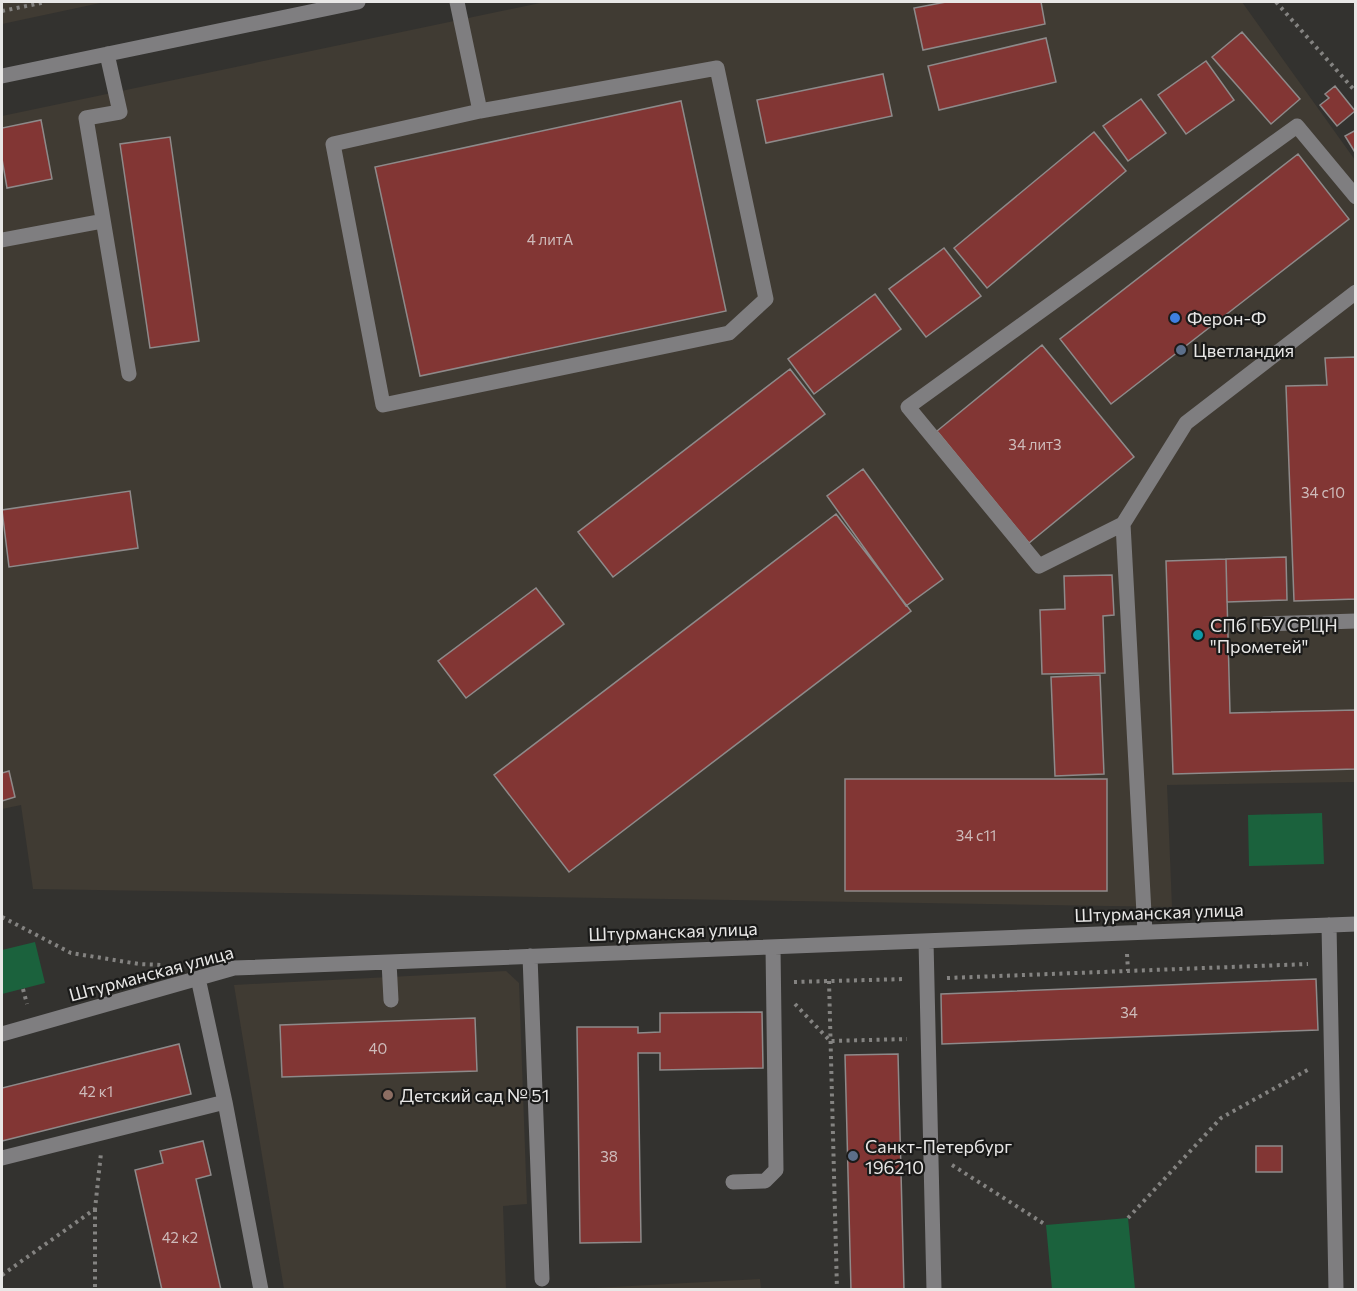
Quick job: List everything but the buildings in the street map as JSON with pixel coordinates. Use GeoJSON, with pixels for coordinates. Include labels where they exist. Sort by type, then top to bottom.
{"type":"FeatureCollection","features":[{"type":"Feature","properties":{"kind":"street"},"geometry":{"type":"LineString","coordinates":[[2,76],[358,2]]}},
{"type":"Feature","properties":{"kind":"street"},"geometry":{"type":"LineString","coordinates":[[457,2],[480,111]]}},
{"type":"Feature","properties":{"kind":"street"},"geometry":{"type":"LineString","coordinates":[[107,54],[120,112],[86,118],[129,374]]}},
{"type":"Feature","properties":{"kind":"street"},"geometry":{"type":"LineString","coordinates":[[717,68],[766,299],[729,333],[383,405],[333,144],[480,111],[717,68]]}},
{"type":"Feature","properties":{"kind":"street"},"geometry":{"type":"LineString","coordinates":[[1356,197],[1297,126],[908,407],[1039,566],[1123,524],[1186,423],[1356,292]]}},
{"type":"Feature","properties":{"kind":"street"},"geometry":{"type":"LineString","coordinates":[[2,240],[103,221]]}},
{"type":"Feature","properties":{"kind":"street"},"geometry":{"type":"LineString","coordinates":[[1123,524],[1145,932]]}},
{"type":"Feature","properties":{"kind":"street"},"geometry":{"type":"LineString","coordinates":[[1264,624],[1356,621]]}},
{"type":"Feature","properties":{"kind":"street","name":"Штурманская улица"},"geometry":{"type":"LineString","coordinates":[[2,1034],[234,968],[1356,924]]}},
{"type":"Feature","properties":{"kind":"street"},"geometry":{"type":"LineString","coordinates":[[1329,925],[1336,1290]]}},
{"type":"Feature","properties":{"kind":"street"},"geometry":{"type":"LineString","coordinates":[[926,941],[934,1290]]}},
{"type":"Feature","properties":{"kind":"street"},"geometry":{"type":"LineString","coordinates":[[733,1182],[765,1181],[776,1170],[773,947]]}},
{"type":"Feature","properties":{"kind":"street"},"geometry":{"type":"LineString","coordinates":[[530,956],[542,1279]]}},
{"type":"Feature","properties":{"kind":"street"},"geometry":{"type":"LineString","coordinates":[[389,962],[391,1000]]}},
{"type":"Feature","properties":{"kind":"street"},"geometry":{"type":"LineString","coordinates":[[198,978],[225,1102],[261,1290]]}},
{"type":"Feature","properties":{"kind":"street"},"geometry":{"type":"LineString","coordinates":[[2,1158],[225,1102]]}},
{"type":"Feature","properties":{"kind":"path"},"geometry":{"type":"LineString","coordinates":[[2,11],[46,2]]}},
{"type":"Feature","properties":{"kind":"path"},"geometry":{"type":"LineString","coordinates":[[1276,2],[1356,92]]}},
{"type":"Feature","properties":{"kind":"path"},"geometry":{"type":"LineString","coordinates":[[2,917],[70,952],[139,964],[177,965],[198,978]]}},
{"type":"Feature","properties":{"kind":"path"},"geometry":{"type":"LineString","coordinates":[[774,982],[1330,963]]}},
{"type":"Feature","properties":{"kind":"path"},"geometry":{"type":"LineString","coordinates":[[829,981],[837,1290]]}},
{"type":"Feature","properties":{"kind":"path"},"geometry":{"type":"LineString","coordinates":[[774,982],[830,1041],[928,1038]]}},
{"type":"Feature","properties":{"kind":"path"},"geometry":{"type":"LineString","coordinates":[[23,989],[26,1002]]}},
{"type":"Feature","properties":{"kind":"path"},"geometry":{"type":"LineString","coordinates":[[1128,1218],[1221,1118],[1313,1067]]}},
{"type":"Feature","properties":{"kind":"path"},"geometry":{"type":"LineString","coordinates":[[95,1290],[95,1209],[104,1134]]}},
{"type":"Feature","properties":{"kind":"path"},"geometry":{"type":"LineString","coordinates":[[953,1166],[1046,1226]]}},
{"type":"Feature","properties":{"kind":"path"},"geometry":{"type":"LineString","coordinates":[[2,1275],[95,1209]]}},
{"type":"Feature","properties":{"kind":"shaded area"},"geometry":{"type":"Polygon","coordinates":[[[2,2],[105,2],[2,24],[2,2]]]}},
{"type":"Feature","properties":{"kind":"shaded area"},"geometry":{"type":"Polygon","coordinates":[[[545,2],[1242,2],[1355,160],[1355,782],[1167,785],[1172,907],[33,889],[21,805],[2,809],[2,116],[545,2]]]}},
{"type":"Feature","properties":{"kind":"shaded area","name":"Детский сад № 51"},"geometry":{"type":"Polygon","coordinates":[[[506,971],[519,983],[527,1204],[503,1206],[506,1289],[284,1289],[234,985],[506,971]]]}},
{"type":"Feature","properties":{"kind":"shaded area"},"geometry":{"type":"Polygon","coordinates":[[[760,1279],[761,1289],[576,1289],[760,1279]]]}},
{"type":"Feature","properties":{"kind":"green space"},"geometry":{"type":"Polygon","coordinates":[[[1322,813],[1324,864],[1249,866],[1248,815],[1322,813]]]}},
{"type":"Feature","properties":{"kind":"green space"},"geometry":{"type":"Polygon","coordinates":[[[35,942],[45,983],[2,994],[2,950],[35,942]]]}},
{"type":"Feature","properties":{"kind":"green space"},"geometry":{"type":"Polygon","coordinates":[[[1128,1218],[1135,1289],[1052,1289],[1046,1225],[1128,1218]]]}},
{"type":"Feature","properties":{"kind":"place","name":"Ферон-Ф"},"geometry":{"type":"Point","coordinates":[1175,318]}},
{"type":"Feature","properties":{"kind":"place","name":"Цветландия"},"geometry":{"type":"Point","coordinates":[1181,350]}},
{"type":"Feature","properties":{"kind":"place","name":"СПб ГБУ СРЦН \"Прометей\""},"geometry":{"type":"Point","coordinates":[1198,635]}},
{"type":"Feature","properties":{"kind":"place","name":"Детский сад № 51"},"geometry":{"type":"Point","coordinates":[388,1095]}},
{"type":"Feature","properties":{"kind":"place","name":"Санкт-Петербург 196210"},"geometry":{"type":"Point","coordinates":[853,1156]}}]}
